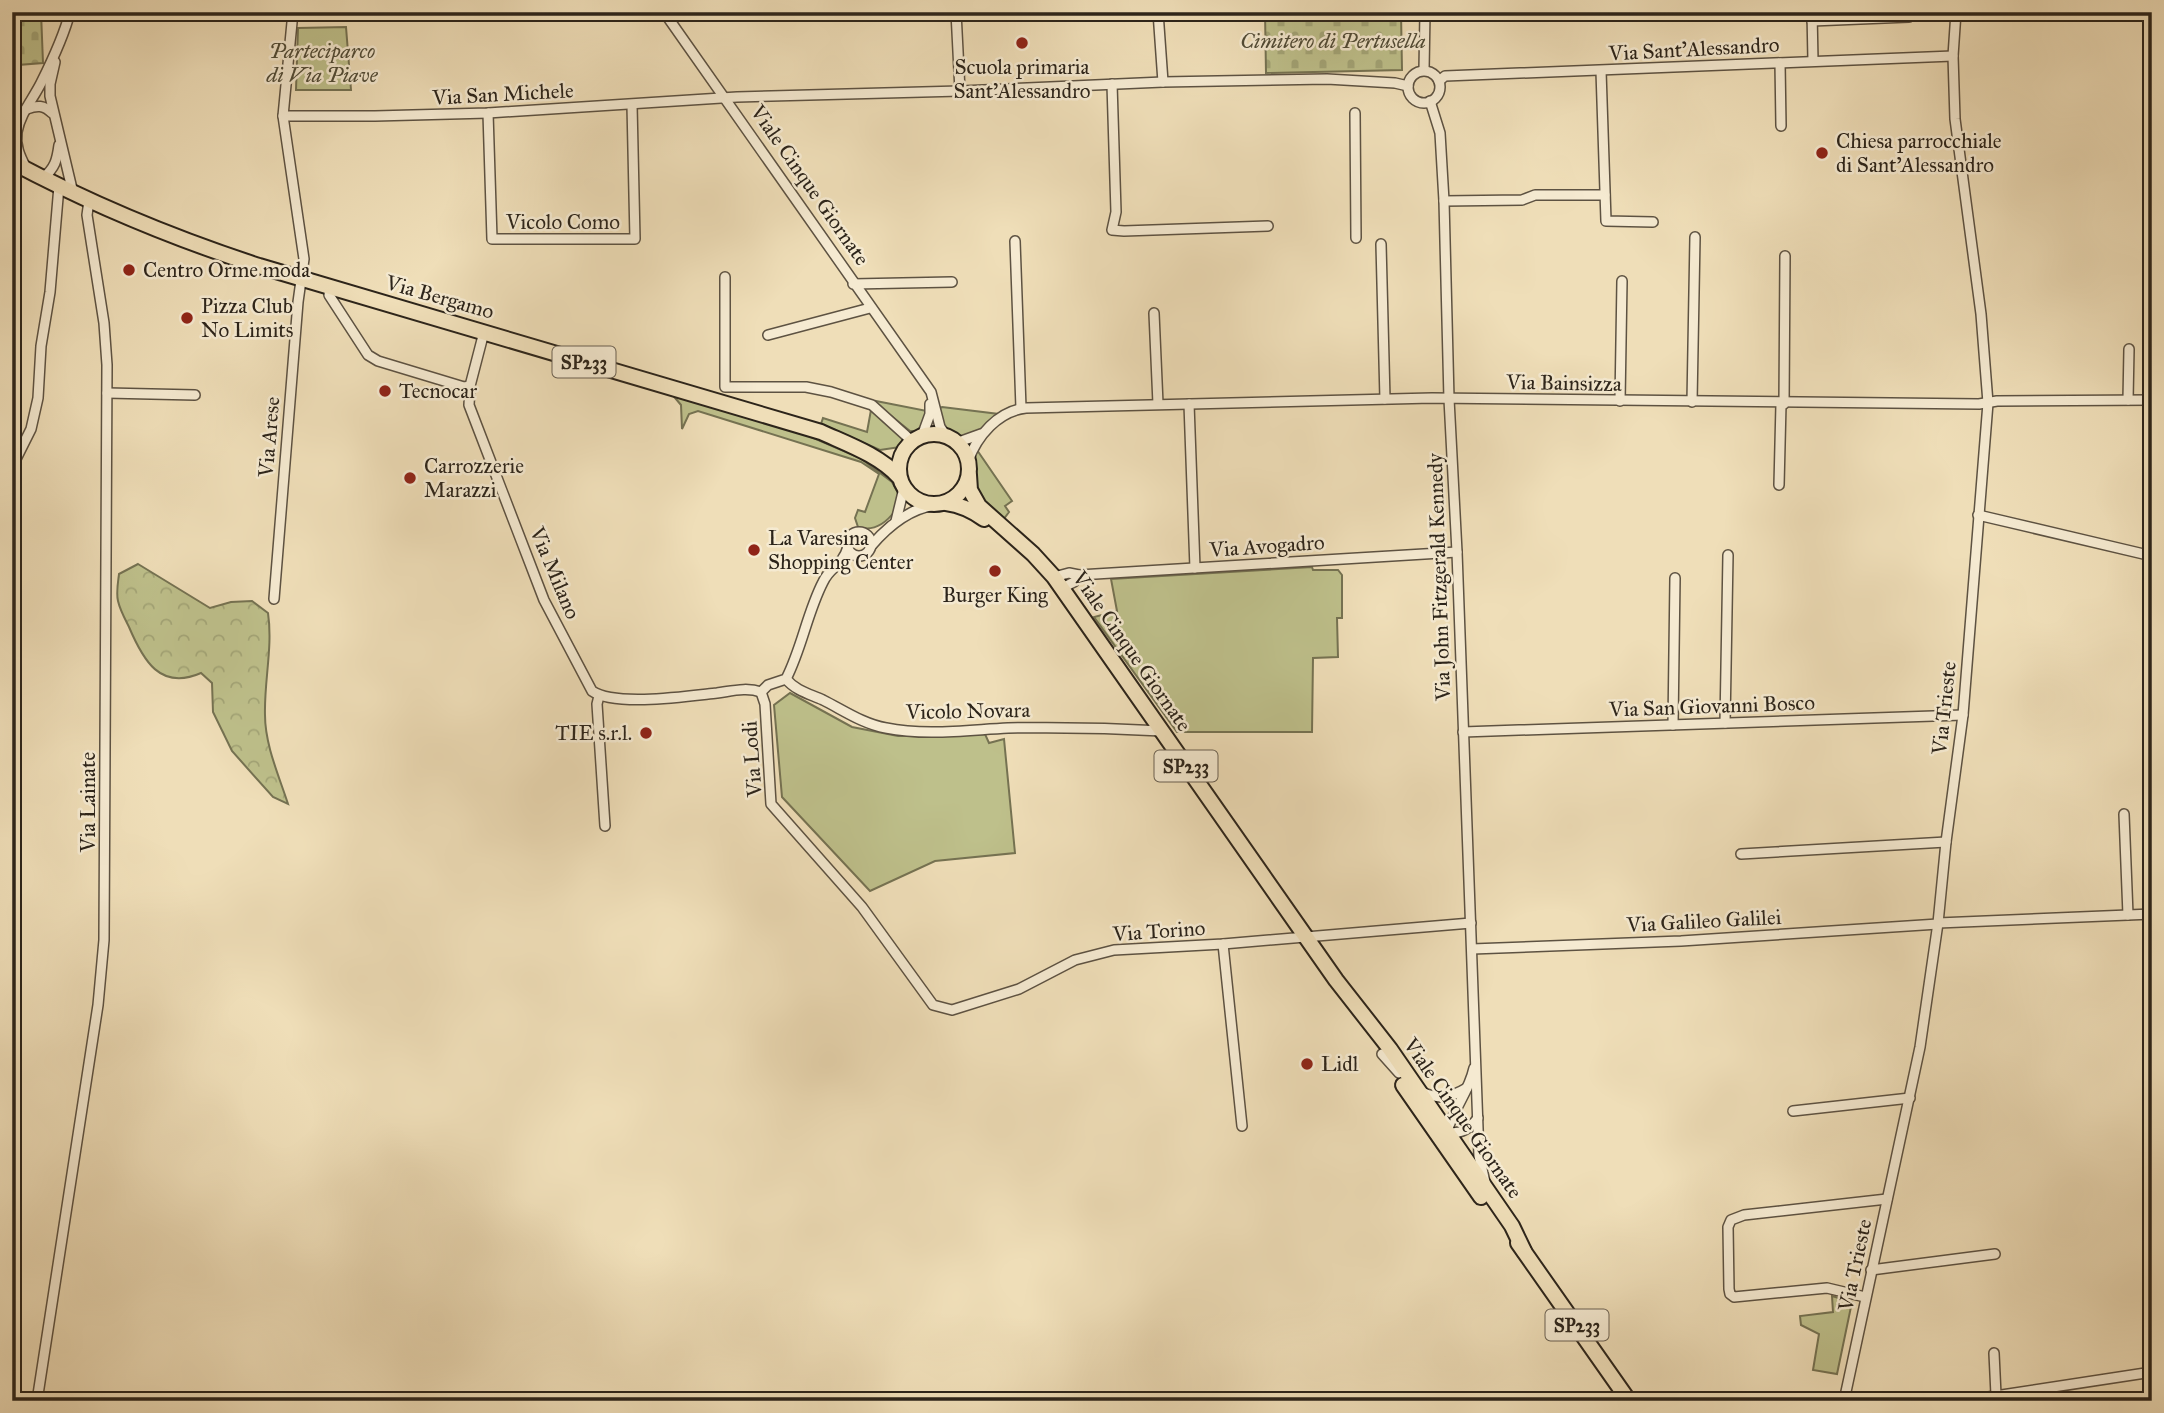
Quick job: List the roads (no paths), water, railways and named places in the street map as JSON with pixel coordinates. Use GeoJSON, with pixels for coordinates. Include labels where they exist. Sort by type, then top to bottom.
{"type":"FeatureCollection","features":[{"type":"Feature","properties":{"kind":"main road","name":"Via Bergamo"},"geometry":{"type":"LineString","coordinates":[[12,162],[89,201],[185,240],[330,287],[821,432],[863,451],[894,471],[902,482]]}},
{"type":"Feature","properties":{"kind":"main road","name":"SP233"},"geometry":{"type":"LineString","coordinates":[[914,441],[930,435],[952,440],[962,448],[968,468]]}},
{"type":"Feature","properties":{"kind":"main road","name":"Via Bergamo"},"geometry":{"type":"LineString","coordinates":[[863,451],[886,455],[897,453],[914,441]]}},
{"type":"Feature","properties":{"kind":"main road"},"geometry":{"type":"LineString","coordinates":[[902,482],[899,464],[914,441]]}},
{"type":"Feature","properties":{"kind":"main road"},"geometry":{"type":"LineString","coordinates":[[940,504],[958,495],[967,482],[968,468]]}},
{"type":"Feature","properties":{"kind":"main road","name":"Viale Cinque Giornate"},"geometry":{"type":"LineString","coordinates":[[968,468],[970,490],[979,506],[1033,554],[1058,582],[1336,980],[1382,1054],[1482,1190],[1629,1401]]}},
{"type":"Feature","properties":{"kind":"main road","name":"SP233"},"geometry":{"type":"LineString","coordinates":[[902,482],[917,500],[940,504]]}},
{"type":"Feature","properties":{"kind":"main road","name":"Viale Cinque Giornate"},"geometry":{"type":"LineString","coordinates":[[940,504],[958,505],[973,511],[1033,554]]}},
{"type":"Feature","properties":{"kind":"main road","name":"Viale Cinque Giornate"},"geometry":{"type":"LineString","coordinates":[[1336,980],[1390,1049],[1447,1132],[1482,1190]]}},
{"type":"Feature","properties":{"kind":"street"},"geometry":{"type":"LineString","coordinates":[[28,171],[17,147],[18,129],[59,43],[70,12]]}},
{"type":"Feature","properties":{"kind":"street"},"geometry":{"type":"LineString","coordinates":[[243,12],[293,12]]}},
{"type":"Feature","properties":{"kind":"street","name":"Via Arese"},"geometry":{"type":"LineString","coordinates":[[274,599],[298,302],[304,259],[283,116],[293,12]]}},
{"type":"Feature","properties":{"kind":"street","name":"Viale Cinque Giornate"},"geometry":{"type":"LineString","coordinates":[[664,12],[930,393],[940,427],[952,440]]}},
{"type":"Feature","properties":{"kind":"street"},"geometry":{"type":"LineString","coordinates":[[956,12],[960,91]]}},
{"type":"Feature","properties":{"kind":"street"},"geometry":{"type":"LineString","coordinates":[[1158,12],[1163,82]]}},
{"type":"Feature","properties":{"kind":"street"},"geometry":{"type":"LineString","coordinates":[[1424,71],[1425,12]]}},
{"type":"Feature","properties":{"kind":"street","name":"Via Trieste"},"geometry":{"type":"LineString","coordinates":[[1844,1401],[1910,1098],[1925,1016],[1963,715],[1988,402],[1981,314],[1955,118],[1953,56],[1956,12]]}},
{"type":"Feature","properties":{"kind":"street"},"geometry":{"type":"LineString","coordinates":[[1813,61],[1812,17],[1909,17]]}},
{"type":"Feature","properties":{"kind":"street"},"geometry":{"type":"LineString","coordinates":[[59,43],[50,84],[52,113],[74,193]]}},
{"type":"Feature","properties":{"kind":"street","name":"Via Sant'Alessandro"},"geometry":{"type":"LineString","coordinates":[[1439,81],[1444,76],[1953,56]]}},
{"type":"Feature","properties":{"kind":"street"},"geometry":{"type":"LineString","coordinates":[[1780,62],[1781,126]]}},
{"type":"Feature","properties":{"kind":"street"},"geometry":{"type":"LineString","coordinates":[[1424,71],[1432,73],[1439,81],[1439,91],[1430,102],[1415,100],[1409,92],[1412,76],[1424,71]]}},
{"type":"Feature","properties":{"kind":"street"},"geometry":{"type":"LineString","coordinates":[[1601,71],[1606,221],[1653,222]]}},
{"type":"Feature","properties":{"kind":"street"},"geometry":{"type":"LineString","coordinates":[[724,99],[1163,82],[1327,79],[1408,86]]}},
{"type":"Feature","properties":{"kind":"street"},"geometry":{"type":"LineString","coordinates":[[1112,84],[1116,212],[1112,230],[1268,226]]}},
{"type":"Feature","properties":{"kind":"street","name":"Via San Michele"},"geometry":{"type":"LineString","coordinates":[[283,116],[488,113],[724,99]]}},
{"type":"Feature","properties":{"kind":"street","name":"Via John Fitzgerald Kennedy"},"geometry":{"type":"LineString","coordinates":[[1430,102],[1440,133],[1444,201],[1449,399],[1482,1190]]}},
{"type":"Feature","properties":{"kind":"street","name":"Vicolo Como"},"geometry":{"type":"LineString","coordinates":[[488,113],[492,239],[635,239],[632,105]]}},
{"type":"Feature","properties":{"kind":"street"},"geometry":{"type":"LineString","coordinates":[[12,127],[24,113],[36,106],[47,108],[52,113]]}},
{"type":"Feature","properties":{"kind":"street"},"geometry":{"type":"LineString","coordinates":[[1354,113],[1356,238]]}},
{"type":"Feature","properties":{"kind":"street"},"geometry":{"type":"LineString","coordinates":[[43,178],[53,169],[60,139]]}},
{"type":"Feature","properties":{"kind":"street"},"geometry":{"type":"LineString","coordinates":[[12,467],[31,429],[38,398],[41,346],[50,292],[60,186]]}},
{"type":"Feature","properties":{"kind":"street"},"geometry":{"type":"LineString","coordinates":[[1444,201],[1522,200],[1535,195],[1605,195]]}},
{"type":"Feature","properties":{"kind":"street","name":"Via Lainate"},"geometry":{"type":"LineString","coordinates":[[37,1401],[102,971],[105,893],[107,393],[106,345],[88,223],[89,201]]}},
{"type":"Feature","properties":{"kind":"street"},"geometry":{"type":"LineString","coordinates":[[1692,402],[1695,237]]}},
{"type":"Feature","properties":{"kind":"street"},"geometry":{"type":"LineString","coordinates":[[1015,241],[1021,408]]}},
{"type":"Feature","properties":{"kind":"street"},"geometry":{"type":"LineString","coordinates":[[1381,244],[1385,400]]}},
{"type":"Feature","properties":{"kind":"street"},"geometry":{"type":"LineString","coordinates":[[1779,485],[1785,256]]}},
{"type":"Feature","properties":{"kind":"street"},"geometry":{"type":"LineString","coordinates":[[725,277],[725,387],[806,387],[831,393],[872,405],[914,441]]}},
{"type":"Feature","properties":{"kind":"street"},"geometry":{"type":"LineString","coordinates":[[1620,401],[1622,281]]}},
{"type":"Feature","properties":{"kind":"street"},"geometry":{"type":"LineString","coordinates":[[853,284],[952,282]]}},
{"type":"Feature","properties":{"kind":"street"},"geometry":{"type":"LineString","coordinates":[[330,287],[329,295],[368,355],[378,361],[464,387],[470,386]]}},
{"type":"Feature","properties":{"kind":"street"},"geometry":{"type":"LineString","coordinates":[[768,335],[870,308]]}},
{"type":"Feature","properties":{"kind":"street"},"geometry":{"type":"LineString","coordinates":[[1154,313],[1158,404]]}},
{"type":"Feature","properties":{"kind":"street","name":"Via Milano"},"geometry":{"type":"LineString","coordinates":[[484,332],[470,386],[469,405],[544,600],[587,683],[599,696]]}},
{"type":"Feature","properties":{"kind":"street"},"geometry":{"type":"LineString","coordinates":[[2128,400],[2129,349]]}},
{"type":"Feature","properties":{"kind":"street","name":"Viale Cinque Giornate"},"geometry":{"type":"LineString","coordinates":[[914,441],[928,422],[930,407],[922,382]]}},
{"type":"Feature","properties":{"kind":"street"},"geometry":{"type":"LineString","coordinates":[[107,393],[195,395]]}},
{"type":"Feature","properties":{"kind":"street","name":"Via Bainsizza"},"geometry":{"type":"LineString","coordinates":[[952,440],[969,440],[983,433],[1005,414],[1021,408],[1449,399],[1782,404],[1979,404],[1997,401],[2152,400]]}},
{"type":"Feature","properties":{"kind":"street"},"geometry":{"type":"LineString","coordinates":[[1189,404],[1195,568]]}},
{"type":"Feature","properties":{"kind":"street","name":"Via Bainsizza"},"geometry":{"type":"LineString","coordinates":[[968,468],[972,450],[983,433]]}},
{"type":"Feature","properties":{"kind":"street"},"geometry":{"type":"LineString","coordinates":[[896,521],[902,482]]}},
{"type":"Feature","properties":{"kind":"street"},"geometry":{"type":"LineString","coordinates":[[838,566],[867,553],[885,530],[919,507],[940,504]]}},
{"type":"Feature","properties":{"kind":"street"},"geometry":{"type":"LineString","coordinates":[[1978,515],[2152,556]]}},
{"type":"Feature","properties":{"kind":"street"},"geometry":{"type":"LineString","coordinates":[[761,692],[768,685],[786,679],[824,579],[844,559],[852,535],[885,530]]}},
{"type":"Feature","properties":{"kind":"street"},"geometry":{"type":"LineString","coordinates":[[863,533],[869,537],[871,546]]}},
{"type":"Feature","properties":{"kind":"street"},"geometry":{"type":"LineString","coordinates":[[848,547],[852,553],[862,556]]}},
{"type":"Feature","properties":{"kind":"street","name":"Via Avogadro"},"geometry":{"type":"LineString","coordinates":[[1058,582],[1074,582],[1079,575],[1457,552]]}},
{"type":"Feature","properties":{"kind":"street"},"geometry":{"type":"LineString","coordinates":[[1725,723],[1728,555]]}},
{"type":"Feature","properties":{"kind":"street"},"geometry":{"type":"LineString","coordinates":[[1673,725],[1675,578]]}},
{"type":"Feature","properties":{"kind":"street","name":"Vicolo Novara"},"geometry":{"type":"LineString","coordinates":[[786,679],[803,692],[867,723],[904,731],[1092,727],[1162,731]]}},
{"type":"Feature","properties":{"kind":"street","name":"Via Lodi"},"geometry":{"type":"LineString","coordinates":[[599,696],[612,699],[690,696],[748,689],[761,692],[765,704],[771,804],[862,906],[933,1005],[943,1008]]}},
{"type":"Feature","properties":{"kind":"street"},"geometry":{"type":"LineString","coordinates":[[599,696],[597,704],[605,826]]}},
{"type":"Feature","properties":{"kind":"street","name":"Via San Giovanni Bosco"},"geometry":{"type":"LineString","coordinates":[[1463,732],[1963,715]]}},
{"type":"Feature","properties":{"kind":"street"},"geometry":{"type":"LineString","coordinates":[[2124,814],[2127,915]]}},
{"type":"Feature","properties":{"kind":"street"},"geometry":{"type":"LineString","coordinates":[[1741,854],[1946,842]]}},
{"type":"Feature","properties":{"kind":"street","name":"Via Galileo Galilei"},"geometry":{"type":"LineString","coordinates":[[1472,949],[1681,941],[1938,924],[2152,914]]}},
{"type":"Feature","properties":{"kind":"street","name":"Via Torino"},"geometry":{"type":"LineString","coordinates":[[943,1008],[952,1010],[1019,989],[1075,960],[1114,950],[1223,944],[1471,923]]}},
{"type":"Feature","properties":{"kind":"street"},"geometry":{"type":"LineString","coordinates":[[1223,944],[1242,1126]]}},
{"type":"Feature","properties":{"kind":"street","name":"Via John Fitzgerald Kennedy"},"geometry":{"type":"LineString","coordinates":[[1447,1132],[1468,1087],[1477,1053]]}},
{"type":"Feature","properties":{"kind":"street"},"geometry":{"type":"LineString","coordinates":[[1382,1054],[1394,1066],[1441,1130],[1463,1132],[1478,1118]]}},
{"type":"Feature","properties":{"kind":"street"},"geometry":{"type":"LineString","coordinates":[[1418,1090],[1433,1097],[1444,1098],[1453,1097],[1468,1087]]}},
{"type":"Feature","properties":{"kind":"street"},"geometry":{"type":"LineString","coordinates":[[1793,1111],[1910,1098]]}},
{"type":"Feature","properties":{"kind":"street"},"geometry":{"type":"LineString","coordinates":[[1866,1297],[1827,1288],[1734,1297],[1729,1289],[1728,1227],[1731,1220],[1744,1215],[1887,1199]]}},
{"type":"Feature","properties":{"kind":"street"},"geometry":{"type":"LineString","coordinates":[[1871,1270],[1995,1254]]}},
{"type":"Feature","properties":{"kind":"street"},"geometry":{"type":"LineString","coordinates":[[1994,1353],[1996,1395]]}},
{"type":"Feature","properties":{"kind":"street"},"geometry":{"type":"LineString","coordinates":[[1962,1401],[1996,1395],[2009,1397],[2152,1372]]}},
{"type":"Feature","properties":{"kind":"place","name":"Scuola primaria Sant'Alessandro"},"geometry":{"type":"Point","coordinates":[1022,43]}},
{"type":"Feature","properties":{"kind":"place","name":"Chiesa parrocchiale di Sant'Alessandro"},"geometry":{"type":"Point","coordinates":[1822,153]}},
{"type":"Feature","properties":{"kind":"place","name":"Centro Orme moda"},"geometry":{"type":"Point","coordinates":[129,270]}},
{"type":"Feature","properties":{"kind":"place","name":"Pizza Club No Limits"},"geometry":{"type":"Point","coordinates":[187,318]}},
{"type":"Feature","properties":{"kind":"place","name":"Tecnocar"},"geometry":{"type":"Point","coordinates":[385,391]}},
{"type":"Feature","properties":{"kind":"place","name":"Carrozzerie Marazzi"},"geometry":{"type":"Point","coordinates":[410,478]}},
{"type":"Feature","properties":{"kind":"place","name":"La Varesina Shopping Center"},"geometry":{"type":"Point","coordinates":[754,550]}},
{"type":"Feature","properties":{"kind":"place","name":"Burger King"},"geometry":{"type":"Point","coordinates":[995,571]}},
{"type":"Feature","properties":{"kind":"place","name":"TIE s.r.l."},"geometry":{"type":"Point","coordinates":[646,733]}},
{"type":"Feature","properties":{"kind":"place","name":"Lidl"},"geometry":{"type":"Point","coordinates":[1307,1064]}},
{"type":"Feature","properties":{"kind":"park label","name":"Cimitero di Pertusella"},"geometry":{"type":"Point","coordinates":[1333,41]}},
{"type":"Feature","properties":{"kind":"park label","name":"Parteciparco di Via Piave"},"geometry":{"type":"Point","coordinates":[322,63]}}]}
